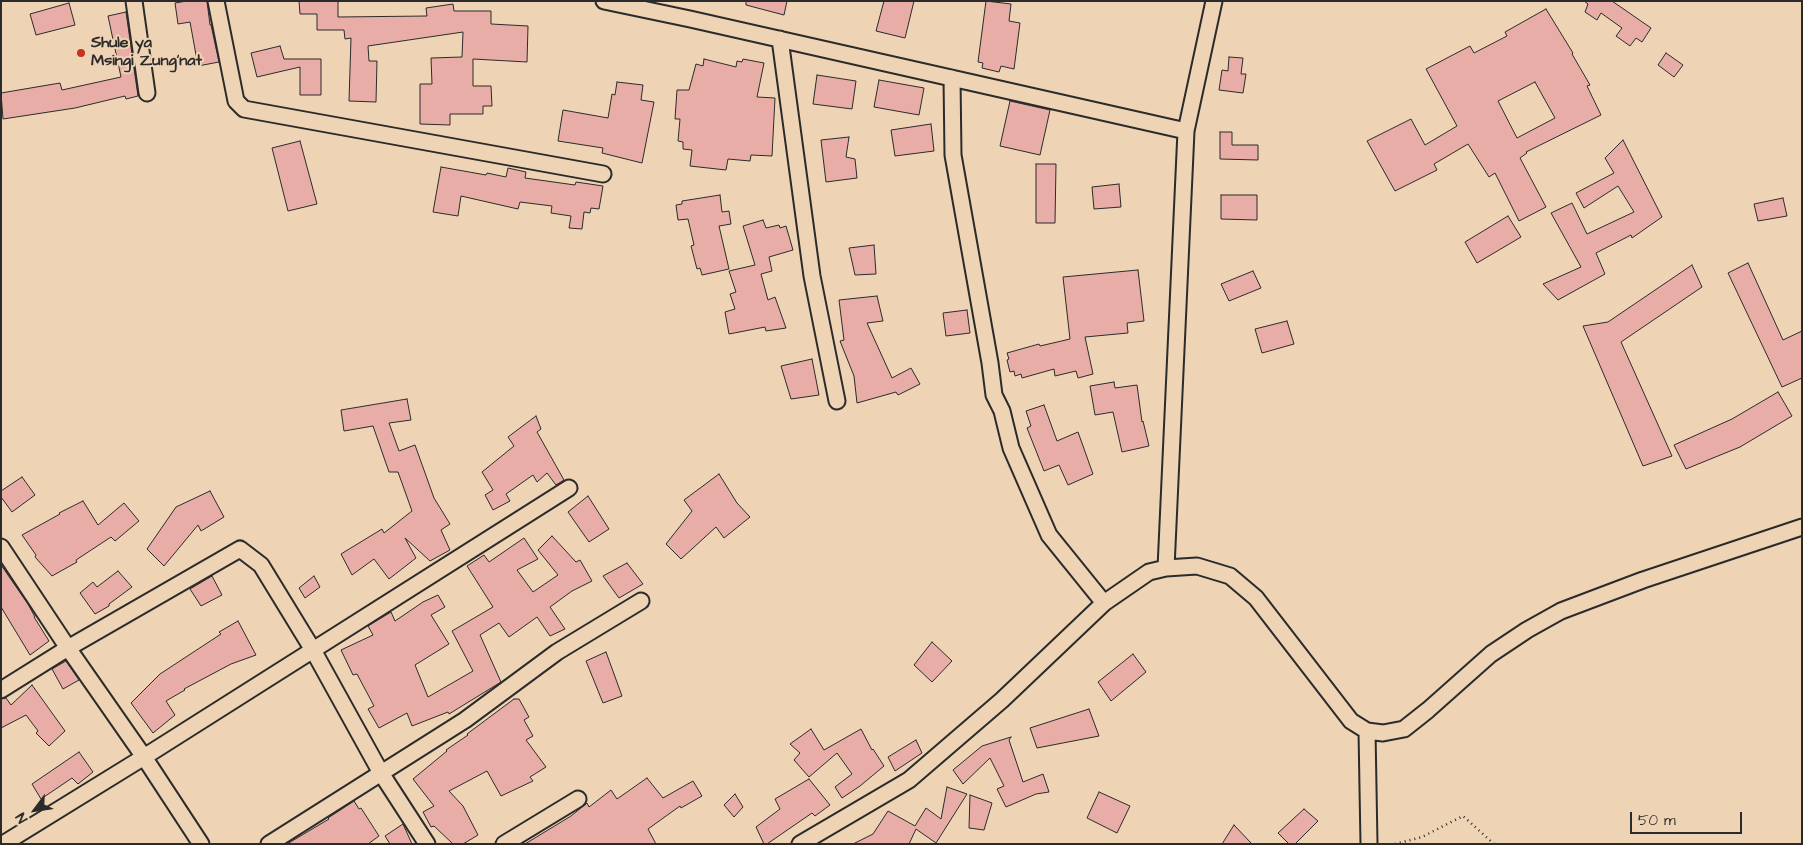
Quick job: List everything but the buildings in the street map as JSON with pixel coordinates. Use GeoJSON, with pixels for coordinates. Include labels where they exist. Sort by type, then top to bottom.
{"type":"FeatureCollection","features":[{"type":"Feature","properties":{"kind":"street"},"geometry":{"type":"LineString","coordinates":[[134,1],[147,93]]}},
{"type":"Feature","properties":{"kind":"street"},"geometry":{"type":"LineString","coordinates":[[216,1],[236,101],[244,109],[603,174]]}},
{"type":"Feature","properties":{"kind":"street"},"geometry":{"type":"LineString","coordinates":[[604,1],[1186,131]]}},
{"type":"Feature","properties":{"kind":"street"},"geometry":{"type":"LineString","coordinates":[[1166,568],[1186,131],[1214,1]]}},
{"type":"Feature","properties":{"kind":"street"},"geometry":{"type":"LineString","coordinates":[[780,39],[812,276],[837,400]]}},
{"type":"Feature","properties":{"kind":"street"},"geometry":{"type":"LineString","coordinates":[[952,78],[953,155],[990,363],[994,396],[1002,411],[1010,448],[1049,535],[1104,603]]}},
{"type":"Feature","properties":{"kind":"street"},"geometry":{"type":"LineString","coordinates":[[3,844],[569,488]]}},
{"type":"Feature","properties":{"kind":"street"},"geometry":{"type":"LineString","coordinates":[[800,844],[909,780],[1002,700],[1104,603],[1149,572],[1166,568],[1197,566],[1230,576],[1256,598],[1351,721],[1367,731],[1383,733],[1404,729],[1491,654],[1527,630],[1561,611],[1644,580],[1802,527]]}},
{"type":"Feature","properties":{"kind":"street"},"geometry":{"type":"LineString","coordinates":[[1,547],[144,757],[200,844]]}},
{"type":"Feature","properties":{"kind":"street"},"geometry":{"type":"LineString","coordinates":[[1,690],[68,648],[240,549],[261,565],[313,650],[381,773],[427,844]]}},
{"type":"Feature","properties":{"kind":"street"},"geometry":{"type":"LineString","coordinates":[[269,844],[465,720],[557,652],[641,601]]}},
{"type":"Feature","properties":{"kind":"street"},"geometry":{"type":"LineString","coordinates":[[1367,731],[1369,844]]}},
{"type":"Feature","properties":{"kind":"street"},"geometry":{"type":"LineString","coordinates":[[504,844],[578,800]]}},
{"type":"Feature","properties":{"kind":"path"},"geometry":{"type":"LineString","coordinates":[[1395,844],[1422,837],[1463,816],[1494,844]]}},
{"type":"Feature","properties":{"kind":"place","name":"Shule ya Msingi Zung'nat"},"geometry":{"type":"Point","coordinates":[81,53]}}]}
